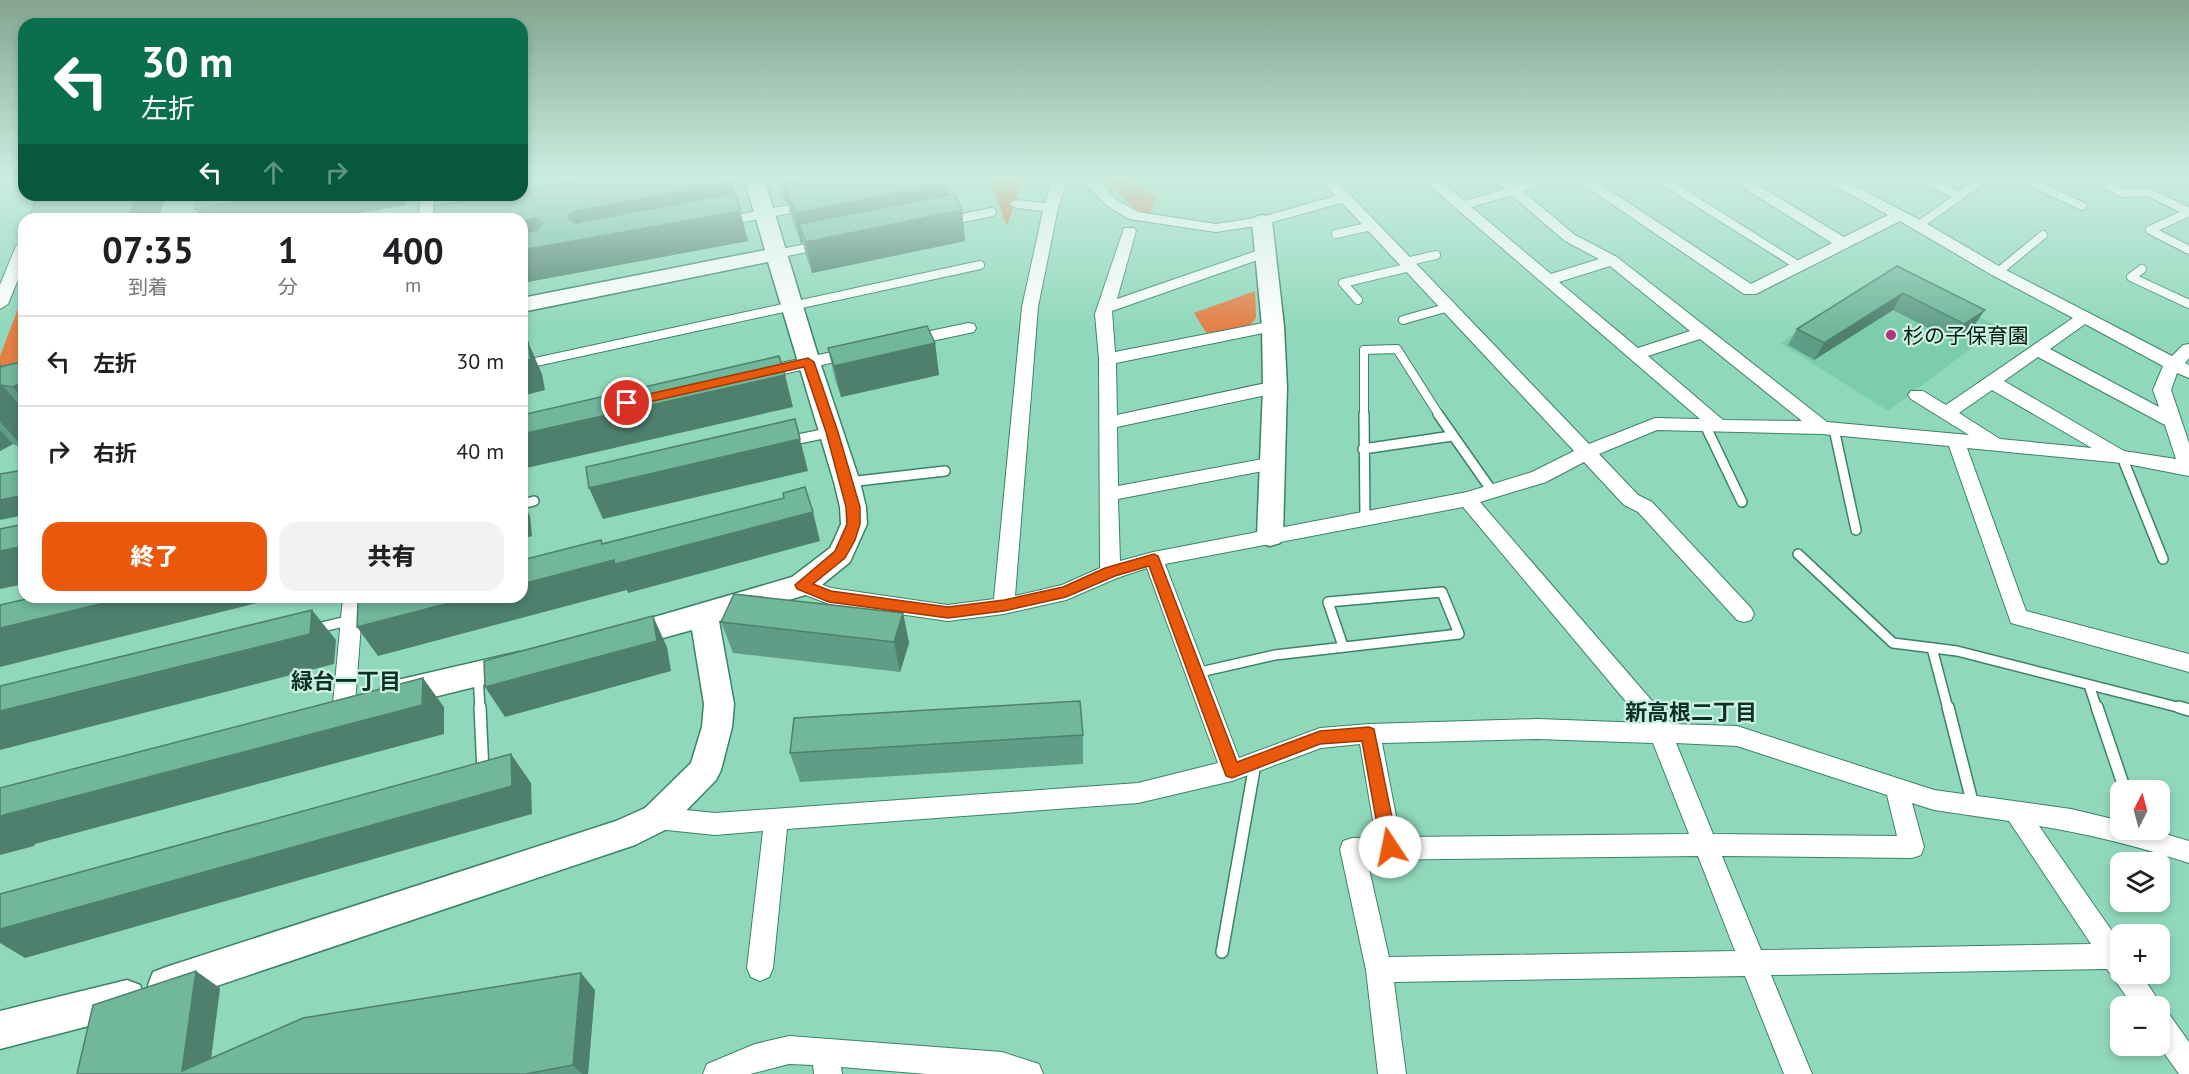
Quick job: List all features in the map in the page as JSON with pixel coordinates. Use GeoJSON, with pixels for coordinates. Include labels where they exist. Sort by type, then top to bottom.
{"type":"FeatureCollection","features":[{"type":"Feature","properties":{"kind":"street"},"geometry":{"type":"LineString","coordinates":[[602,642],[705,615],[802,585],[840,555],[848,540],[854,524],[847,482],[768,228]]}},
{"type":"Feature","properties":{"kind":"street"},"geometry":{"type":"LineString","coordinates":[[1004,606],[1030,307],[1048,228]]}},
{"type":"Feature","properties":{"kind":"street"},"geometry":{"type":"LineString","coordinates":[[1262,228],[1273,326],[1275,387],[1270,536]]}},
{"type":"Feature","properties":{"kind":"street"},"geometry":{"type":"LineString","coordinates":[[1373,228],[1631,500],[1645,507],[1744,614]]}},
{"type":"Feature","properties":{"kind":"street"},"geometry":{"type":"LineString","coordinates":[[1487,228],[1635,354],[1712,425]]}},
{"type":"Feature","properties":{"kind":"street"},"geometry":{"type":"LineString","coordinates":[[1558,228],[1570,238],[1612,260],[1828,429]]}},
{"type":"Feature","properties":{"kind":"street"},"geometry":{"type":"LineString","coordinates":[[1656,228],[1750,291],[1875,228]]}},
{"type":"Feature","properties":{"kind":"street"},"geometry":{"type":"LineString","coordinates":[[1818,228],[1844,244]]}},
{"type":"Feature","properties":{"kind":"street"},"geometry":{"type":"LineString","coordinates":[[1924,228],[1998,272],[2189,372]]}},
{"type":"Feature","properties":{"kind":"street"},"geometry":{"type":"LineString","coordinates":[[1110,572],[1107,359],[1104,314],[1129,231]]}},
{"type":"Feature","properties":{"kind":"street"},"geometry":{"type":"LineString","coordinates":[[1106,308],[1264,253]]}},
{"type":"Feature","properties":{"kind":"street"},"geometry":{"type":"LineString","coordinates":[[528,303],[776,254]]}},
{"type":"Feature","properties":{"kind":"street"},"geometry":{"type":"LineString","coordinates":[[0,264],[18,255]]}},
{"type":"Feature","properties":{"kind":"street"},"geometry":{"type":"LineString","coordinates":[[1548,280],[1612,260]]}},
{"type":"Feature","properties":{"kind":"street"},"geometry":{"type":"LineString","coordinates":[[0,304],[18,262]]}},
{"type":"Feature","properties":{"kind":"street"},"geometry":{"type":"LineString","coordinates":[[1946,413],[2085,317]]}},
{"type":"Feature","properties":{"kind":"street"},"geometry":{"type":"LineString","coordinates":[[1107,359],[1273,326]]}},
{"type":"Feature","properties":{"kind":"street"},"geometry":{"type":"LineString","coordinates":[[892,344],[968,328]]}},
{"type":"Feature","properties":{"kind":"street"},"geometry":{"type":"LineString","coordinates":[[1635,354],[1704,332]]}},
{"type":"Feature","properties":{"kind":"street"},"geometry":{"type":"LineString","coordinates":[[744,377],[871,349]]}},
{"type":"Feature","properties":{"kind":"street"},"geometry":{"type":"LineString","coordinates":[[802,585],[829,596],[948,613],[1004,606],[1066,592],[1110,572],[1154,559],[1467,499],[1539,477],[1587,452],[1655,424],[1828,429],[2122,457],[2188,468],[2162,390],[2172,364],[2189,349]]}},
{"type":"Feature","properties":{"kind":"street"},"geometry":{"type":"LineString","coordinates":[[2038,350],[2171,421]]}},
{"type":"Feature","properties":{"kind":"street"},"geometry":{"type":"LineString","coordinates":[[1992,382],[2122,457]]}},
{"type":"Feature","properties":{"kind":"street"},"geometry":{"type":"LineString","coordinates":[[1108,423],[1275,387]]}},
{"type":"Feature","properties":{"kind":"street"},"geometry":{"type":"LineString","coordinates":[[1917,395],[1998,445]]}},
{"type":"Feature","properties":{"kind":"street"},"geometry":{"type":"LineString","coordinates":[[1956,441],[2018,617],[2189,663]]}},
{"type":"Feature","properties":{"kind":"street"},"geometry":{"type":"LineString","coordinates":[[1109,494],[1273,463]]}},
{"type":"Feature","properties":{"kind":"street"},"geometry":{"type":"LineString","coordinates":[[1467,499],[1665,734],[1798,1074]]}},
{"type":"Feature","properties":{"kind":"street"},"geometry":{"type":"LineString","coordinates":[[1154,559],[1232,771]]}},
{"type":"Feature","properties":{"kind":"street"},"geometry":{"type":"LineString","coordinates":[[354,603],[357,619],[333,707],[478,675],[546,657]]}},
{"type":"Feature","properties":{"kind":"street"},"geometry":{"type":"LineString","coordinates":[[0,1030],[120,1001],[623,834],[657,818],[705,770],[713,743],[719,704],[705,615]]}},
{"type":"Feature","properties":{"kind":"street"},"geometry":{"type":"LineString","coordinates":[[657,818],[715,824],[1138,793],[1232,771],[1320,738],[1369,734],[1538,729],[1737,736],[1934,800],[2110,827]]}},
{"type":"Feature","properties":{"kind":"street"},"geometry":{"type":"LineString","coordinates":[[1369,734],[1390,847]]}},
{"type":"Feature","properties":{"kind":"street"},"geometry":{"type":"LineString","coordinates":[[1392,1074],[1379,970],[1352,849],[1707,845],[1912,847],[1897,789]]}},
{"type":"Feature","properties":{"kind":"street"},"geometry":{"type":"LineString","coordinates":[[2015,811],[2110,950]]}},
{"type":"Feature","properties":{"kind":"street"},"geometry":{"type":"LineString","coordinates":[[760,968],[776,819]]}},
{"type":"Feature","properties":{"kind":"street"},"geometry":{"type":"LineString","coordinates":[[2158,840],[2189,852]]}},
{"type":"Feature","properties":{"kind":"street"},"geometry":{"type":"LineString","coordinates":[[1379,970],[1755,964],[2110,965]]}},
{"type":"Feature","properties":{"kind":"street"},"geometry":{"type":"LineString","coordinates":[[2170,1038],[2189,1066],[2185,1074]]}},
{"type":"Feature","properties":{"kind":"street"},"geometry":{"type":"LineString","coordinates":[[717,1074],[755,1058],[789,1050],[827,1063],[1002,1066],[1029,1074]]}},
{"type":"Feature","properties":{"kind":"lane"},"geometry":{"type":"LineString","coordinates":[[1336,234],[1362,228]]}},
{"type":"Feature","properties":{"kind":"lane"},"geometry":{"type":"LineString","coordinates":[[1739,228],[1799,266]]}},
{"type":"Feature","properties":{"kind":"lane"},"geometry":{"type":"LineString","coordinates":[[2154,228],[2150,230],[2189,250]]}},
{"type":"Feature","properties":{"kind":"lane"},"geometry":{"type":"LineString","coordinates":[[1998,272],[2043,236]]}},
{"type":"Feature","properties":{"kind":"lane"},"geometry":{"type":"LineString","coordinates":[[776,254],[822,245]]}},
{"type":"Feature","properties":{"kind":"lane"},"geometry":{"type":"LineString","coordinates":[[1358,300],[1343,284],[1436,255]]}},
{"type":"Feature","properties":{"kind":"lane"},"geometry":{"type":"LineString","coordinates":[[528,364],[980,265]]}},
{"type":"Feature","properties":{"kind":"lane"},"geometry":{"type":"LineString","coordinates":[[2142,269],[2131,277],[2189,304]]}},
{"type":"Feature","properties":{"kind":"lane"},"geometry":{"type":"LineString","coordinates":[[1403,320],[1449,307]]}},
{"type":"Feature","properties":{"kind":"lane"},"geometry":{"type":"LineString","coordinates":[[1365,517],[1364,350],[1397,349],[1452,436],[1492,491]]}},
{"type":"Feature","properties":{"kind":"lane"},"geometry":{"type":"LineString","coordinates":[[1712,425],[1742,502]]}},
{"type":"Feature","properties":{"kind":"lane"},"geometry":{"type":"LineString","coordinates":[[1828,429],[1856,530]]}},
{"type":"Feature","properties":{"kind":"lane"},"geometry":{"type":"LineString","coordinates":[[776,444],[832,432]]}},
{"type":"Feature","properties":{"kind":"lane"},"geometry":{"type":"LineString","coordinates":[[1363,449],[1452,436]]}},
{"type":"Feature","properties":{"kind":"lane"},"geometry":{"type":"LineString","coordinates":[[2122,457],[2163,559]]}},
{"type":"Feature","properties":{"kind":"lane"},"geometry":{"type":"LineString","coordinates":[[847,482],[945,471]]}},
{"type":"Feature","properties":{"kind":"lane"},"geometry":{"type":"LineString","coordinates":[[528,502],[534,501]]}},
{"type":"Feature","properties":{"kind":"lane"},"geometry":{"type":"LineString","coordinates":[[1798,554],[1893,643],[1957,651],[2189,710]]}},
{"type":"Feature","properties":{"kind":"lane"},"geometry":{"type":"LineString","coordinates":[[1195,673],[1275,655],[1459,634],[1442,592],[1328,602],[1343,646]]}},
{"type":"Feature","properties":{"kind":"lane"},"geometry":{"type":"LineString","coordinates":[[306,631],[357,619]]}},
{"type":"Feature","properties":{"kind":"lane"},"geometry":{"type":"LineString","coordinates":[[1932,648],[1973,805]]}},
{"type":"Feature","properties":{"kind":"lane"},"geometry":{"type":"LineString","coordinates":[[472,775],[483,772],[478,675]]}},
{"type":"Feature","properties":{"kind":"lane"},"geometry":{"type":"LineString","coordinates":[[2089,685],[2122,780]]}},
{"type":"Feature","properties":{"kind":"lane"},"geometry":{"type":"LineString","coordinates":[[1222,952],[1255,764]]}},
{"type":"Feature","properties":{"kind":"shaded area","name":"杉の子保育園"},"geometry":{"type":"Polygon","coordinates":[[[1894,273],[1999,327],[1888,411],[1780,343],[1894,273]]]}},
{"type":"Feature","properties":{"kind":"shaded area"},"geometry":{"type":"Polygon","coordinates":[[[1255,291],[1256,318],[1249,326],[1207,334],[1194,313],[1255,291]]]}},
{"type":"Feature","properties":{"kind":"shaded area"},"geometry":{"type":"Polygon","coordinates":[[[18,309],[18,400],[0,403],[0,356],[18,309]]]}},
{"type":"Feature","properties":{"kind":"building"},"geometry":{"type":"Polygon","coordinates":[[[539,228],[645,228],[528,249],[528,232],[539,228]]]}},
{"type":"Feature","properties":{"kind":"building"},"geometry":{"type":"Polygon","coordinates":[[[801,228],[874,228],[806,242],[801,228]]]}},
{"type":"Feature","properties":{"kind":"building"},"geometry":{"type":"Polygon","coordinates":[[[1897,266],[1985,310],[1964,324],[1903,293],[1824,343],[1797,329],[1897,266]]]}},
{"type":"Feature","properties":{"kind":"building"},"geometry":{"type":"Polygon","coordinates":[[[927,326],[935,343],[834,366],[828,348],[927,326]]]}},
{"type":"Feature","properties":{"kind":"building"},"geometry":{"type":"Polygon","coordinates":[[[528,342],[531,359],[528,360],[528,342]]]}},
{"type":"Feature","properties":{"kind":"building"},"geometry":{"type":"Polygon","coordinates":[[[779,356],[785,375],[528,433],[528,414],[779,356]]]}},
{"type":"Feature","properties":{"kind":"building"},"geometry":{"type":"Polygon","coordinates":[[[18,362],[18,384],[13,387],[0,385],[0,367],[18,362]]]}},
{"type":"Feature","properties":{"kind":"building"},"geometry":{"type":"Polygon","coordinates":[[[795,419],[800,439],[589,488],[586,467],[795,419]]]}},
{"type":"Feature","properties":{"kind":"building"},"geometry":{"type":"Polygon","coordinates":[[[18,471],[18,496],[0,500],[0,474],[18,471]]]}},
{"type":"Feature","properties":{"kind":"building"},"geometry":{"type":"Polygon","coordinates":[[[805,487],[813,512],[615,564],[614,560],[528,582],[528,558],[601,540],[602,544],[784,498],[783,493],[805,487]]]}},
{"type":"Feature","properties":{"kind":"building"},"geometry":{"type":"Polygon","coordinates":[[[18,525],[18,547],[0,551],[0,529],[18,525]]]}},
{"type":"Feature","properties":{"kind":"building"},"geometry":{"type":"Polygon","coordinates":[[[734,594],[903,613],[894,642],[721,622],[734,594]]]}},
{"type":"Feature","properties":{"kind":"building"},"geometry":{"type":"Polygon","coordinates":[[[18,601],[18,603],[104,603],[0,628],[0,605],[18,601]]]}},
{"type":"Feature","properties":{"kind":"building"},"geometry":{"type":"Polygon","coordinates":[[[358,603],[449,603],[357,627],[358,603]]]}},
{"type":"Feature","properties":{"kind":"building"},"geometry":{"type":"Polygon","coordinates":[[[312,610],[310,634],[0,711],[0,686],[312,610]]]}},
{"type":"Feature","properties":{"kind":"building"},"geometry":{"type":"Polygon","coordinates":[[[653,616],[657,641],[485,687],[484,661],[653,616]]]}},
{"type":"Feature","properties":{"kind":"building"},"geometry":{"type":"Polygon","coordinates":[[[423,678],[422,705],[0,816],[0,788],[423,678]]]}},
{"type":"Feature","properties":{"kind":"building"},"geometry":{"type":"Polygon","coordinates":[[[1080,701],[1083,735],[790,753],[794,718],[1080,701]]]}},
{"type":"Feature","properties":{"kind":"building"},"geometry":{"type":"Polygon","coordinates":[[[511,754],[512,786],[0,929],[0,894],[511,754]]]}},
{"type":"Feature","properties":{"kind":"building"},"geometry":{"type":"Polygon","coordinates":[[[196,971],[182,1071],[303,1018],[581,973],[573,1065],[526,1074],[77,1074],[93,1005],[196,971]]]}},
{"type":"Feature","properties":{"kind":"place","name":"杉の子保育園"},"geometry":{"type":"Point","coordinates":[1891,335]}},
{"type":"Feature","properties":{"kind":"district","name":"緑台一丁目"},"geometry":{"type":"Point","coordinates":[346,681]}},
{"type":"Feature","properties":{"kind":"district","name":"新高根二丁目"},"geometry":{"type":"Point","coordinates":[1691,712]}},
{"type":"Feature","properties":{"kind":"route"},"geometry":{"type":"LineString","coordinates":[[627,403],[808,362],[832,432],[853,507],[854,524],[840,555],[802,585],[829,596],[948,613],[1004,606],[1066,592],[1110,572],[1154,559],[1232,771],[1320,738],[1369,734],[1390,847]]}}]}
